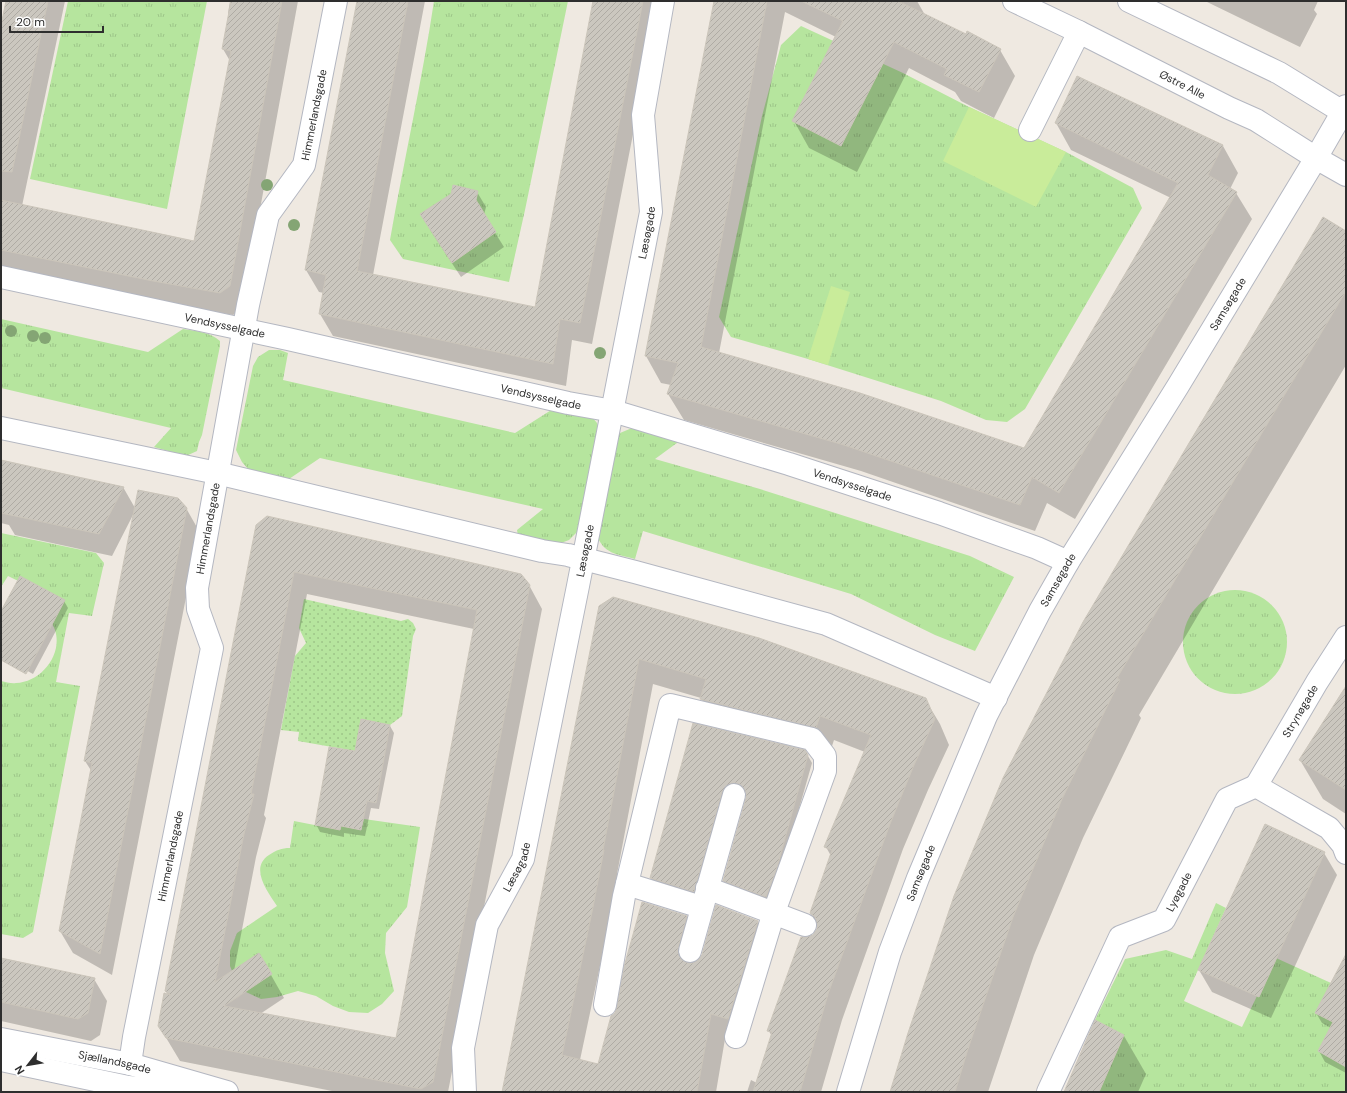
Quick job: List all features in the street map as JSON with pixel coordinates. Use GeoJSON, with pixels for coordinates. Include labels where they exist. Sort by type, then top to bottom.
{"type":"FeatureCollection","features":[{"type":"Feature","properties":{"kind":"street","name":"Himmerlandsgade"},"geometry":{"type":"LineString","coordinates":[[130,1064],[134,1037],[212,648],[198,609],[197,588],[243,329],[268,215],[304,165],[336,1]]}},
{"type":"Feature","properties":{"kind":"street","name":"Læsøgade"},"geometry":{"type":"LineString","coordinates":[[465,1092],[463,1048],[487,925],[523,859],[613,411],[651,212],[643,115],[663,1]]}},
{"type":"Feature","properties":{"kind":"street","name":"Østre Alle"},"geometry":{"type":"LineString","coordinates":[[1014,1],[1256,120],[1346,175]]}},
{"type":"Feature","properties":{"kind":"street"},"geometry":{"type":"LineString","coordinates":[[1129,1],[1279,73],[1345,110]]}},
{"type":"Feature","properties":{"kind":"street"},"geometry":{"type":"LineString","coordinates":[[1030,130],[1079,32]]}},
{"type":"Feature","properties":{"kind":"street","name":"Samsøgade"},"geometry":{"type":"LineString","coordinates":[[848,1092],[890,952],[923,865],[978,735],[1040,611],[1068,562],[1345,110]]}},
{"type":"Feature","properties":{"kind":"street","name":"Vendsysselgade"},"geometry":{"type":"LineString","coordinates":[[1,277],[243,329],[568,403],[613,411],[789,464],[1037,548],[1068,562]]}},
{"type":"Feature","properties":{"kind":"street"},"geometry":{"type":"LineString","coordinates":[[1,428],[217,473],[635,572],[826,624],[996,698]]}},
{"type":"Feature","properties":{"kind":"street","name":"Strynøgade"},"geometry":{"type":"LineString","coordinates":[[1256,786],[1317,682],[1346,637]]}},
{"type":"Feature","properties":{"kind":"street"},"geometry":{"type":"LineString","coordinates":[[605,1005],[627,884],[670,705],[812,739],[825,756],[825,771],[774,912],[736,1037]]}},
{"type":"Feature","properties":{"kind":"street"},"geometry":{"type":"LineString","coordinates":[[1256,786],[1329,828],[1343,845],[1346,853]]}},
{"type":"Feature","properties":{"kind":"street","name":"Lyøgade"},"geometry":{"type":"LineString","coordinates":[[1048,1092],[1120,937],[1164,920],[1227,799],[1256,786]]}},
{"type":"Feature","properties":{"kind":"street"},"geometry":{"type":"LineString","coordinates":[[690,951],[734,795]]}},
{"type":"Feature","properties":{"kind":"street"},"geometry":{"type":"LineString","coordinates":[[627,884],[704,897],[774,912],[806,924]]}},
{"type":"Feature","properties":{"kind":"street","name":"Sjællandsgade"},"geometry":{"type":"LineString","coordinates":[[1,1039],[130,1064],[226,1092]]}},
{"type":"Feature","properties":{"kind":"street","name":"Sjællandsgade"},"geometry":{"type":"LineString","coordinates":[[1,1060],[128,1087],[173,1092]]}},
{"type":"Feature","properties":{"kind":"green space"},"geometry":{"type":"Polygon","coordinates":[[[68,1],[207,1],[167,209],[30,179],[68,1]]]}},
{"type":"Feature","properties":{"kind":"green space"},"geometry":{"type":"Polygon","coordinates":[[[434,1],[568,1],[509,282],[403,259],[390,240],[434,1]]]}},
{"type":"Feature","properties":{"kind":"green space"},"geometry":{"type":"Polygon","coordinates":[[[801,26],[903,73],[969,107],[1066,152],[1133,188],[1142,208],[1025,409],[1007,422],[986,420],[941,401],[808,359],[731,337],[719,317],[762,116],[781,45],[801,26]]]}},
{"type":"Feature","properties":{"kind":"green space"},"geometry":{"type":"Polygon","coordinates":[[[969,107],[1066,152],[1036,207],[943,161],[969,107]]]}},
{"type":"Feature","properties":{"kind":"green space"},"geometry":{"type":"Polygon","coordinates":[[[831,286],[850,292],[828,365],[808,359],[831,286]]]}},
{"type":"Feature","properties":{"kind":"green space"},"geometry":{"type":"Polygon","coordinates":[[[1,319],[148,352],[183,329],[203,332],[216,338],[220,341],[220,346],[202,435],[197,451],[186,456],[154,447],[171,428],[1,388],[1,319]]]}},
{"type":"Feature","properties":{"kind":"green space"},"geometry":{"type":"Polygon","coordinates":[[[269,350],[280,350],[288,353],[283,380],[515,433],[556,407],[592,417],[597,423],[599,430],[579,530],[569,540],[561,543],[518,536],[517,530],[543,509],[320,458],[289,479],[248,469],[242,462],[236,450],[253,366],[258,357],[269,350]]]}},
{"type":"Feature","properties":{"kind":"green space"},"geometry":{"type":"Polygon","coordinates":[[[632,428],[681,440],[655,459],[760,489],[970,556],[1014,577],[975,651],[935,635],[851,594],[643,531],[635,559],[616,554],[603,546],[596,534],[614,441],[620,433],[632,428]]]}},
{"type":"Feature","properties":{"kind":"green space"},"geometry":{"type":"Polygon","coordinates":[[[1,533],[96,553],[104,563],[92,616],[69,613],[56,682],[80,686],[33,932],[23,938],[1,934],[1,681],[13,683],[34,678],[48,666],[56,649],[57,639],[55,630],[47,613],[53,598],[8,576],[1,587],[1,533]]]}},
{"type":"Feature","properties":{"kind":"green space"},"geometry":{"type":"Polygon","coordinates":[[[1235,590],[1255,594],[1264,598],[1272,605],[1279,613],[1283,622],[1287,642],[1283,662],[1279,671],[1272,679],[1264,686],[1255,690],[1235,694],[1215,690],[1206,686],[1198,679],[1191,671],[1187,662],[1183,642],[1187,622],[1191,613],[1198,605],[1206,598],[1215,594],[1235,590]]]}},
{"type":"Feature","properties":{"kind":"green space"},"geometry":{"type":"Polygon","coordinates":[[[304,599],[401,621],[408,619],[413,623],[416,629],[413,636],[402,716],[390,725],[361,719],[355,751],[298,741],[299,732],[281,730],[295,656],[306,643],[299,628],[304,599]]]}},
{"type":"Feature","properties":{"kind":"green space"},"geometry":{"type":"Polygon","coordinates":[[[364,819],[420,827],[407,907],[386,933],[385,953],[394,991],[382,1004],[368,1013],[349,1012],[333,1006],[316,996],[298,991],[277,997],[261,999],[246,992],[236,981],[230,966],[230,951],[237,933],[277,906],[262,880],[260,873],[263,860],[277,851],[284,848],[290,848],[294,821],[340,830],[341,826],[361,830],[364,819]]]}},
{"type":"Feature","properties":{"kind":"green space"},"geometry":{"type":"Polygon","coordinates":[[[1216,903],[1226,908],[1184,1001],[1242,1027],[1257,996],[1259,997],[1276,958],[1331,983],[1315,1013],[1333,1022],[1318,1051],[1346,1067],[1346,1092],[1099,1092],[1124,1035],[1095,1020],[1125,959],[1166,950],[1192,959],[1216,903]]]}},
{"type":"Feature","properties":{"kind":"building"},"geometry":{"type":"Polygon","coordinates":[[[6,1],[48,1],[12,172],[1,171],[1,25],[6,1]]]}},
{"type":"Feature","properties":{"kind":"building"},"geometry":{"type":"Polygon","coordinates":[[[231,1],[282,1],[230,286],[220,293],[1,250],[1,200],[194,241],[231,51],[222,49],[231,1]]]}},
{"type":"Feature","properties":{"kind":"building"},"geometry":{"type":"Polygon","coordinates":[[[357,1],[408,1],[357,271],[535,307],[593,1],[643,1],[580,323],[560,319],[553,364],[319,314],[326,275],[305,270],[357,1]]]}},
{"type":"Feature","properties":{"kind":"building"},"geometry":{"type":"Polygon","coordinates":[[[714,1],[767,1],[701,347],[860,393],[1024,448],[1178,183],[1055,123],[1077,76],[1223,145],[1208,175],[1237,192],[1059,493],[1032,477],[1020,505],[844,445],[667,394],[678,363],[645,356],[714,1]]]}},
{"type":"Feature","properties":{"kind":"building"},"geometry":{"type":"Polygon","coordinates":[[[801,1],[898,1],[966,34],[967,31],[1001,49],[979,92],[944,75],[947,69],[894,42],[841,146],[792,121],[843,21],[801,1]]]}},
{"type":"Feature","properties":{"kind":"building"},"geometry":{"type":"Polygon","coordinates":[[[453,185],[478,191],[476,200],[496,232],[452,263],[420,214],[451,194],[453,185]]]}},
{"type":"Feature","properties":{"kind":"building"},"geometry":{"type":"Polygon","coordinates":[[[1323,217],[1346,231],[1346,291],[1117,678],[1120,680],[1062,799],[1013,917],[955,1092],[890,1092],[908,1033],[954,896],[1003,778],[1083,622],[1323,217]]]}},
{"type":"Feature","properties":{"kind":"building"},"geometry":{"type":"Polygon","coordinates":[[[1,460],[124,487],[99,534],[1,513],[1,460]]]}},
{"type":"Feature","properties":{"kind":"building"},"geometry":{"type":"Polygon","coordinates":[[[138,490],[178,498],[187,508],[100,954],[59,931],[92,763],[84,761],[138,490]]]}},
{"type":"Feature","properties":{"kind":"building"},"geometry":{"type":"Polygon","coordinates":[[[267,516],[521,574],[530,585],[433,1082],[421,1089],[166,1038],[158,1026],[164,993],[171,995],[165,991],[256,525],[267,516]],[[294,572],[251,794],[254,794],[244,834],[215,982],[259,953],[272,974],[224,1006],[396,1038],[477,610],[294,572]]]}},
{"type":"Feature","properties":{"kind":"building"},"geometry":{"type":"Polygon","coordinates":[[[20,576],[65,600],[26,674],[1,660],[1,611],[20,576]]]}},
{"type":"Feature","properties":{"kind":"building"},"geometry":{"type":"Polygon","coordinates":[[[613,597],[759,638],[926,698],[935,719],[890,824],[828,994],[800,1092],[753,1092],[772,1032],[767,1031],[801,937],[813,935],[817,929],[815,917],[810,913],[832,850],[824,847],[871,735],[820,716],[816,728],[700,699],[706,679],[639,659],[593,907],[562,1055],[598,1064],[611,1016],[615,1013],[617,1007],[624,967],[642,902],[687,916],[678,948],[678,954],[681,959],[687,963],[693,963],[702,955],[716,905],[758,921],[728,1019],[711,1014],[697,1092],[502,1092],[599,606],[613,597]]]}},
{"type":"Feature","properties":{"kind":"building"},"geometry":{"type":"Polygon","coordinates":[[[1346,686],[1346,790],[1299,760],[1346,686]]]}},
{"type":"Feature","properties":{"kind":"building"},"geometry":{"type":"Polygon","coordinates":[[[361,719],[390,725],[376,803],[367,801],[361,830],[341,826],[340,830],[315,825],[329,747],[355,751],[361,719]]]}},
{"type":"Feature","properties":{"kind":"building"},"geometry":{"type":"Polygon","coordinates":[[[693,723],[805,750],[808,755],[776,871],[766,897],[723,881],[746,798],[746,792],[743,787],[737,783],[731,783],[726,786],[722,792],[694,892],[650,878],[693,723]]]}},
{"type":"Feature","properties":{"kind":"building"},"geometry":{"type":"Polygon","coordinates":[[[1265,824],[1325,852],[1259,997],[1198,970],[1265,824]]]}},
{"type":"Feature","properties":{"kind":"building"},"geometry":{"type":"Polygon","coordinates":[[[1346,954],[1346,1067],[1318,1051],[1333,1022],[1315,1013],[1346,954]]]}},
{"type":"Feature","properties":{"kind":"building"},"geometry":{"type":"Polygon","coordinates":[[[1,958],[95,978],[88,1013],[78,1019],[1,1002],[1,958]]]}},
{"type":"Feature","properties":{"kind":"building"},"geometry":{"type":"Polygon","coordinates":[[[1095,1020],[1124,1035],[1099,1092],[1064,1092],[1095,1020]]]}}]}
